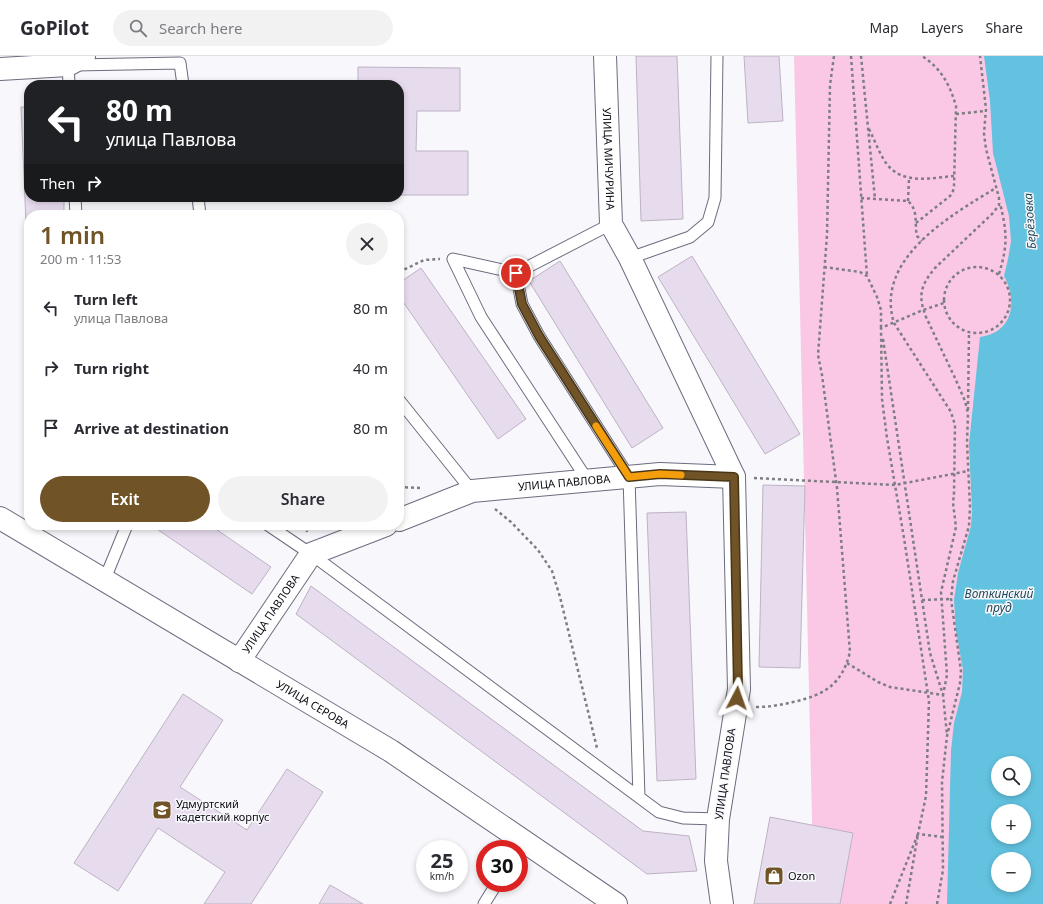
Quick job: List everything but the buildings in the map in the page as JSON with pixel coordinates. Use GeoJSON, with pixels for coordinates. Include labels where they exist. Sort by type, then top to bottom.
{"type":"FeatureCollection","features":[{"type":"Feature","properties":{"kind":"street","name":"УЛИЦА МИЧУРИНА"},"geometry":{"type":"LineString","coordinates":[[605,56],[611,224],[630,258]]}},
{"type":"Feature","properties":{"kind":"street"},"geometry":{"type":"LineString","coordinates":[[0,70],[73,66]]}},
{"type":"Feature","properties":{"kind":"street","name":"УЛИЦА ПАВЛОВА"},"geometry":{"type":"LineString","coordinates":[[630,258],[734,477],[738,689],[718,818],[716,861],[722,904]]}},
{"type":"Feature","properties":{"kind":"street","name":"УЛИЦА ПАВЛОВА"},"geometry":{"type":"LineString","coordinates":[[404,518],[472,491],[660,474],[734,477]]}},
{"type":"Feature","properties":{"kind":"street","name":"УЛИЦА СЕРОВА"},"geometry":{"type":"LineString","coordinates":[[0,518],[391,751],[513,840]]}},
{"type":"Feature","properties":{"kind":"street"},"geometry":{"type":"LineString","coordinates":[[311,554],[373,530]]}},
{"type":"Feature","properties":{"kind":"street","name":"УЛИЦА ПАВЛОВА"},"geometry":{"type":"LineString","coordinates":[[239,661],[311,554]]}},
{"type":"Feature","properties":{"kind":"street","name":"УЛИЦА СЕРОВА"},"geometry":{"type":"LineString","coordinates":[[528,850],[616,904]]}},
{"type":"Feature","properties":{"kind":"lane"},"geometry":{"type":"LineString","coordinates":[[630,258],[690,237],[708,222],[715,198],[717,56]]}},
{"type":"Feature","properties":{"kind":"lane"},"geometry":{"type":"LineString","coordinates":[[73,66],[180,63],[182,80]]}},
{"type":"Feature","properties":{"kind":"lane"},"geometry":{"type":"LineString","coordinates":[[453,259],[516,273],[611,224]]}},
{"type":"Feature","properties":{"kind":"lane"},"geometry":{"type":"LineString","coordinates":[[453,259],[480,318],[588,481]]}},
{"type":"Feature","properties":{"kind":"lane"},"geometry":{"type":"LineString","coordinates":[[516,273],[522,304],[539,336],[629,477],[639,797]]}},
{"type":"Feature","properties":{"kind":"lane"},"geometry":{"type":"LineString","coordinates":[[404,406],[472,491]]}},
{"type":"Feature","properties":{"kind":"lane"},"geometry":{"type":"LineString","coordinates":[[104,581],[125,530]]}},
{"type":"Feature","properties":{"kind":"lane"},"geometry":{"type":"LineString","coordinates":[[275,530],[311,554],[659,812],[683,818],[718,818]]}},
{"type":"Feature","properties":{"kind":"lane"},"geometry":{"type":"LineString","coordinates":[[484,904],[491,892]]}},
{"type":"Feature","properties":{"kind":"path"},"geometry":{"type":"LineString","coordinates":[[736,707],[777,706],[813,698],[835,682],[843,673],[850,652],[837,482],[818,355],[827,235],[830,85],[834,56]]}},
{"type":"Feature","properties":{"kind":"path"},"geometry":{"type":"LineString","coordinates":[[850,56],[867,276],[877,297],[881,310],[882,399],[929,701],[926,796],[906,904]]}},
{"type":"Feature","properties":{"kind":"path"},"geometry":{"type":"LineString","coordinates":[[861,56],[875,199]]}},
{"type":"Feature","properties":{"kind":"path"},"geometry":{"type":"LineString","coordinates":[[916,223],[950,196],[953,191],[954,176],[956,106],[944,77],[932,63],[922,56]]}},
{"type":"Feature","properties":{"kind":"path"},"geometry":{"type":"LineString","coordinates":[[980,56],[985,111],[984,134],[986,149],[999,198],[1006,236],[1005,250],[998,274]]}},
{"type":"Feature","properties":{"kind":"path"},"geometry":{"type":"LineString","coordinates":[[956,114],[985,111]]}},
{"type":"Feature","properties":{"kind":"path"},"geometry":{"type":"LineString","coordinates":[[868,126],[888,165],[901,176],[919,180],[954,176]]}},
{"type":"Feature","properties":{"kind":"path"},"geometry":{"type":"LineString","coordinates":[[909,179],[908,201],[916,216],[917,236],[922,241]]}},
{"type":"Feature","properties":{"kind":"path"},"geometry":{"type":"LineString","coordinates":[[943,695],[947,675],[941,599],[943,579],[956,527],[953,503],[956,425],[954,419],[894,323],[891,308],[891,291],[894,280],[902,264],[913,249],[928,234],[973,202],[996,188]]}},
{"type":"Feature","properties":{"kind":"path"},"geometry":{"type":"LineString","coordinates":[[861,198],[908,201]]}},
{"type":"Feature","properties":{"kind":"path"},"geometry":{"type":"LineString","coordinates":[[968,414],[955,378],[923,310],[920,298],[922,287],[927,277],[997,209],[999,205],[999,198]]}},
{"type":"Feature","properties":{"kind":"path"},"geometry":{"type":"LineString","coordinates":[[404,270],[424,260],[453,259]]}},
{"type":"Feature","properties":{"kind":"path"},"geometry":{"type":"LineString","coordinates":[[824,267],[860,272],[867,276]]}},
{"type":"Feature","properties":{"kind":"path"},"geometry":{"type":"LineString","coordinates":[[977,267],[984,268],[998,274],[1008,292],[1009,302],[1005,319],[998,326],[979,334],[969,333],[962,330],[950,320],[947,314],[944,303],[945,291],[949,283],[968,269],[977,267]]}},
{"type":"Feature","properties":{"kind":"path"},"geometry":{"type":"LineString","coordinates":[[881,328],[923,310],[944,303]]}},
{"type":"Feature","properties":{"kind":"path"},"geometry":{"type":"LineString","coordinates":[[881,328],[930,653],[943,695],[947,736]]}},
{"type":"Feature","properties":{"kind":"path"},"geometry":{"type":"LineString","coordinates":[[937,904],[943,870],[942,782],[947,736],[959,689],[961,671],[951,599],[953,581],[969,526],[969,333]]}},
{"type":"Feature","properties":{"kind":"path"},"geometry":{"type":"LineString","coordinates":[[734,477],[895,485],[968,471]]}},
{"type":"Feature","properties":{"kind":"path"},"geometry":{"type":"LineString","coordinates":[[472,491],[512,522],[538,550],[552,571],[560,596],[603,770]]}},
{"type":"Feature","properties":{"kind":"path"},"geometry":{"type":"LineString","coordinates":[[922,600],[951,599]]}},
{"type":"Feature","properties":{"kind":"path"},"geometry":{"type":"LineString","coordinates":[[847,663],[878,682],[890,687],[943,695]]}},
{"type":"Feature","properties":{"kind":"path"},"geometry":{"type":"LineString","coordinates":[[918,834],[943,836]]}},
{"type":"Feature","properties":{"kind":"path"},"geometry":{"type":"LineString","coordinates":[[890,904],[918,834]]}},
{"type":"Feature","properties":{"kind":"shaded area"},"geometry":{"type":"Polygon","coordinates":[[[794,56],[1043,56],[1043,904],[814,904],[794,56]]]}},
{"type":"Feature","properties":{"kind":"water","name":"Воткинский пруд"},"geometry":{"type":"Polygon","coordinates":[[[984,56],[1043,56],[1043,904],[947,904],[951,751],[954,723],[962,692],[963,670],[956,631],[954,600],[958,573],[971,526],[972,511],[969,444],[980,337],[991,334],[1000,329],[1006,323],[1010,314],[1011,305],[1011,296],[1004,276],[1011,241],[1009,216],[993,153],[990,101],[984,56]]]}},
{"type":"Feature","properties":{"kind":"slow traffic"},"geometry":{"type":"LineString","coordinates":[[596,426],[629,477],[660,474],[681,475]]}},
{"type":"Feature","properties":{"kind":"place","name":"Удмуртский кадетский корпус"},"geometry":{"type":"Point","coordinates":[162,810]}},
{"type":"Feature","properties":{"kind":"place","name":"Ozon"},"geometry":{"type":"Point","coordinates":[774,876]}},
{"type":"Feature","properties":{"kind":"route"},"geometry":{"type":"LineString","coordinates":[[516,273],[522,304],[539,336],[629,477],[660,474],[734,477],[737,698]]}},
{"type":"Feature","properties":{"kind":"water label","name":"Берёзовка"},"geometry":{"type":"Point","coordinates":[1030,221]}}]}
